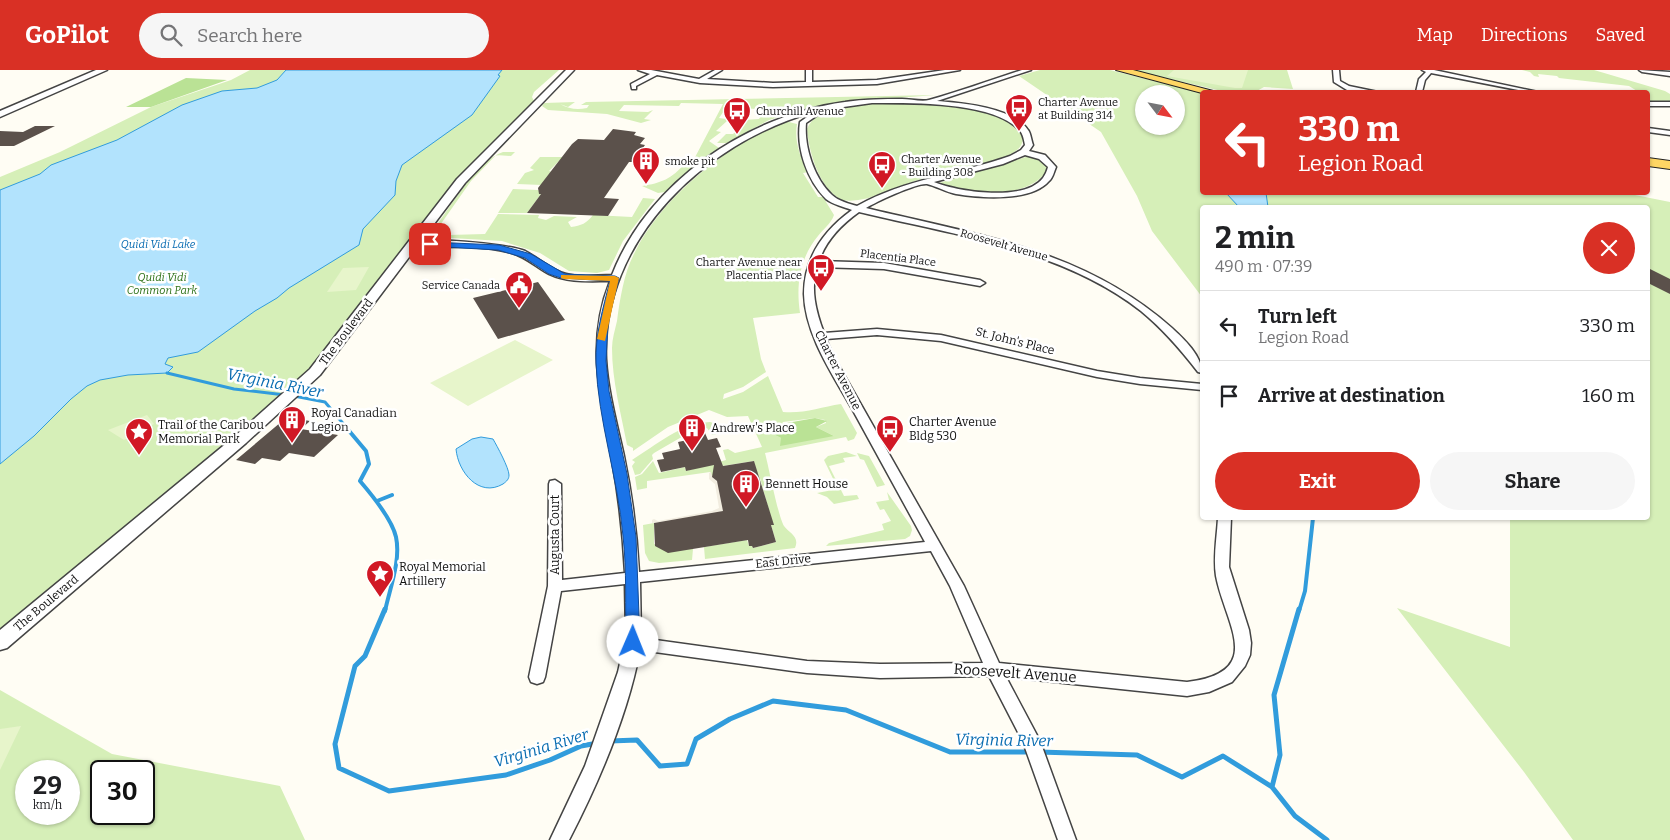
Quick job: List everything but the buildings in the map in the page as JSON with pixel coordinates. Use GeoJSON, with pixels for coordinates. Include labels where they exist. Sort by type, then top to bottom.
{"type":"FeatureCollection","features":[{"type":"Feature","properties":{"kind":"main road"},"geometry":{"type":"LineString","coordinates":[[1121,70],[1204,90]]}},
{"type":"Feature","properties":{"kind":"main road"},"geometry":{"type":"LineString","coordinates":[[1650,162],[1670,165]]}},
{"type":"Feature","properties":{"kind":"street"},"geometry":{"type":"LineString","coordinates":[[0,114],[102,70]]}},
{"type":"Feature","properties":{"kind":"street","name":"The Boulevard"},"geometry":{"type":"LineString","coordinates":[[0,642],[299,388],[329,357],[461,181],[570,70]]}},
{"type":"Feature","properties":{"kind":"street"},"geometry":{"type":"LineString","coordinates":[[641,70],[700,81],[734,84],[809,84],[905,79],[957,70]]}},
{"type":"Feature","properties":{"kind":"street"},"geometry":{"type":"LineString","coordinates":[[700,81],[719,70]]}},
{"type":"Feature","properties":{"kind":"street"},"geometry":{"type":"LineString","coordinates":[[809,70],[809,84]]}},
{"type":"Feature","properties":{"kind":"street"},"geometry":{"type":"LineString","coordinates":[[894,101],[934,100],[1028,70]]}},
{"type":"Feature","properties":{"kind":"street"},"geometry":{"type":"LineString","coordinates":[[1336,70],[1337,82],[1341,86],[1364,90]]}},
{"type":"Feature","properties":{"kind":"street"},"geometry":{"type":"LineString","coordinates":[[1419,90],[1422,79],[1427,70],[1525,90]]}},
{"type":"Feature","properties":{"kind":"street"},"geometry":{"type":"LineString","coordinates":[[1642,70],[1670,74]]}},
{"type":"Feature","properties":{"kind":"street"},"geometry":{"type":"LineString","coordinates":[[996,72],[1006,76]]}},
{"type":"Feature","properties":{"kind":"street"},"geometry":{"type":"LineString","coordinates":[[634,88],[632,85],[656,73]]}},
{"type":"Feature","properties":{"kind":"street"},"geometry":{"type":"LineString","coordinates":[[896,73],[905,79]]}},
{"type":"Feature","properties":{"kind":"street"},"geometry":{"type":"LineString","coordinates":[[559,840],[597,760],[610,725],[633,642],[632,577],[624,491],[604,391],[601,361],[604,322],[615,278],[638,233],[673,190],[720,152],[779,119],[831,106],[948,95]]}},
{"type":"Feature","properties":{"kind":"street"},"geometry":{"type":"LineString","coordinates":[[948,95],[956,105]]}},
{"type":"Feature","properties":{"kind":"street"},"geometry":{"type":"LineString","coordinates":[[915,101],[956,105],[994,113],[1019,124],[1029,138],[1029,145],[1024,152],[1038,156],[1052,167],[1046,179],[1022,191],[1000,195],[966,195],[944,190],[926,182]]}},
{"type":"Feature","properties":{"kind":"street"},"geometry":{"type":"LineString","coordinates":[[1650,104],[1670,104]]}},
{"type":"Feature","properties":{"kind":"street"},"geometry":{"type":"LineString","coordinates":[[831,106],[812,115],[803,122],[801,135],[805,154],[820,185],[839,212],[839,222]]}},
{"type":"Feature","properties":{"kind":"street"},"geometry":{"type":"LineString","coordinates":[[779,119],[803,122]]}},
{"type":"Feature","properties":{"kind":"street"},"geometry":{"type":"LineString","coordinates":[[1650,130],[1670,133]]}},
{"type":"Feature","properties":{"kind":"street","name":"Charter Avenue"},"geometry":{"type":"LineString","coordinates":[[1024,152],[995,164],[899,189],[859,208],[839,222],[822,242],[812,264],[809,294],[813,320],[829,357],[957,586],[994,669],[1031,740],[1067,840]]}},
{"type":"Feature","properties":{"kind":"street","name":"Roosevelt Avenue"},"geometry":{"type":"LineString","coordinates":[[830,198],[859,208],[1030,250],[1076,268],[1132,298],[1155,315],[1182,342],[1200,367]]}},
{"type":"Feature","properties":{"kind":"street"},"geometry":{"type":"LineString","coordinates":[[412,245],[468,245],[499,248],[528,256],[552,272],[564,276],[615,278]]}},
{"type":"Feature","properties":{"kind":"street","name":"Placentia Place"},"geometry":{"type":"LineString","coordinates":[[812,264],[892,267],[980,283]]}},
{"type":"Feature","properties":{"kind":"street","name":"St. John's Place"},"geometry":{"type":"LineString","coordinates":[[820,336],[877,332],[941,338],[1097,374],[1140,381],[1200,387]]}},
{"type":"Feature","properties":{"kind":"street","name":"Augusta Court"},"geometry":{"type":"LineString","coordinates":[[537,676],[555,586],[555,484]]}},
{"type":"Feature","properties":{"kind":"street","name":"Roosevelt Avenue"},"geometry":{"type":"LineString","coordinates":[[633,642],[807,667],[880,671],[994,669],[1187,688],[1213,686],[1223,681],[1242,660],[1243,648],[1242,634],[1222,568],[1225,520]]}},
{"type":"Feature","properties":{"kind":"street","name":"East Drive"},"geometry":{"type":"LineString","coordinates":[[632,577],[934,546]]}},
{"type":"Feature","properties":{"kind":"street","name":"Augusta Court"},"geometry":{"type":"LineString","coordinates":[[555,586],[632,577]]}},
{"type":"Feature","properties":{"kind":"green space","name":"Quidi Vidi Lake"},"geometry":{"type":"Polygon","coordinates":[[[250,70],[559,70],[534,92],[532,104],[453,183],[318,360],[289,389],[174,489],[0,633],[0,177],[60,152],[151,107],[231,80],[250,70]]]}},
{"type":"Feature","properties":{"kind":"green space"},"geometry":{"type":"Polygon","coordinates":[[[1040,70],[1110,70],[1170,85],[1135,85],[1135,135],[1185,135],[1185,89],[1200,92],[1200,195],[1635,195],[1670,202],[1670,840],[1573,840],[1524,772],[1397,608],[1510,647],[1510,520],[1650,520],[1650,205],[1200,205],[1200,294],[1152,231],[1137,196],[1101,132],[1019,76],[1040,70]]]}},
{"type":"Feature","properties":{"kind":"green space"},"geometry":{"type":"Polygon","coordinates":[[[1132,70],[1287,70],[1293,89],[1264,87],[1259,90],[1217,90],[1132,70]]]}},
{"type":"Feature","properties":{"kind":"green space"},"geometry":{"type":"Polygon","coordinates":[[[1174,70],[1248,70],[1242,88],[1235,88],[1167,76],[1174,70]]]}},
{"type":"Feature","properties":{"kind":"green space"},"geometry":{"type":"Polygon","coordinates":[[[1522,70],[1594,70],[1665,91],[1670,94],[1670,102],[1650,101],[1650,90],[1635,90],[1629,86],[1538,74],[1539,77],[1534,76],[1530,72],[1522,70]]]}},
{"type":"Feature","properties":{"kind":"green space"},"geometry":{"type":"Polygon","coordinates":[[[186,78],[227,80],[151,107],[126,107],[186,78]]]}},
{"type":"Feature","properties":{"kind":"green space"},"geometry":{"type":"Polygon","coordinates":[[[936,95],[858,101],[814,107],[769,120],[727,143],[717,143],[726,134],[733,134],[745,123],[744,120],[759,119],[764,110],[759,108],[761,105],[759,104],[756,109],[742,108],[738,105],[744,103],[730,102],[719,118],[733,120],[727,121],[716,131],[721,132],[709,141],[719,148],[665,192],[658,193],[642,186],[666,179],[685,163],[692,163],[723,104],[681,103],[679,106],[624,105],[619,111],[648,112],[653,110],[644,119],[651,120],[641,123],[607,114],[548,110],[542,106],[544,103],[575,102],[568,107],[560,104],[570,108],[580,109],[587,108],[589,105],[581,105],[586,102],[936,95]]]}},
{"type":"Feature","properties":{"kind":"green space"},"geometry":{"type":"Polygon","coordinates":[[[876,103],[910,103],[977,110],[1012,123],[1022,133],[1023,140],[1017,150],[982,166],[915,181],[870,198],[851,201],[842,200],[834,195],[821,179],[813,159],[807,129],[812,121],[827,111],[847,106],[876,103]]]}},
{"type":"Feature","properties":{"kind":"green space"},"geometry":{"type":"Polygon","coordinates":[[[785,121],[797,124],[796,137],[798,149],[808,172],[803,173],[818,197],[823,197],[834,215],[812,245],[803,263],[798,293],[800,313],[753,318],[761,359],[766,372],[743,387],[724,394],[723,399],[743,392],[768,376],[783,412],[805,411],[841,404],[857,433],[854,439],[848,441],[846,437],[765,453],[782,521],[796,540],[795,548],[705,559],[704,547],[747,540],[749,546],[753,548],[776,542],[760,478],[756,478],[754,461],[716,467],[712,477],[710,472],[647,481],[647,488],[637,490],[635,477],[642,474],[653,461],[659,473],[685,467],[686,471],[726,460],[723,450],[728,449],[735,453],[762,447],[748,416],[727,417],[709,410],[668,427],[633,451],[633,448],[627,445],[617,397],[612,360],[612,341],[628,268],[647,232],[679,193],[699,174],[742,143],[785,121]],[[815,418],[783,422],[775,435],[781,438],[834,436],[816,427],[826,423],[825,420],[815,418]]]}},
{"type":"Feature","properties":{"kind":"green space"},"geometry":{"type":"Polygon","coordinates":[[[503,152],[515,152],[511,156],[497,155],[503,152]]]}},
{"type":"Feature","properties":{"kind":"green space"},"geometry":{"type":"Polygon","coordinates":[[[495,156],[471,181],[438,228],[448,229],[445,233],[449,235],[485,234],[498,214],[539,215],[538,218],[546,220],[554,216],[577,217],[568,222],[571,227],[575,227],[586,222],[593,215],[632,217],[643,198],[655,199],[623,241],[609,270],[597,273],[569,271],[540,253],[502,241],[434,237],[432,232],[464,186],[483,165],[495,156]]]}},
{"type":"Feature","properties":{"kind":"green space"},"geometry":{"type":"Polygon","coordinates":[[[1029,156],[1039,158],[1049,167],[1041,178],[1014,191],[981,194],[950,189],[939,183],[1029,156]]]}},
{"type":"Feature","properties":{"kind":"green space"},"geometry":{"type":"Polygon","coordinates":[[[540,157],[563,157],[549,171],[552,172],[542,185],[517,184],[525,173],[534,170],[530,168],[540,157]]]}},
{"type":"Feature","properties":{"kind":"green space"},"geometry":{"type":"Polygon","coordinates":[[[513,189],[538,190],[541,194],[527,213],[498,213],[513,189]]]}},
{"type":"Feature","properties":{"kind":"green space"},"geometry":{"type":"Polygon","coordinates":[[[369,267],[356,290],[327,292],[343,268],[369,267]]]}},
{"type":"Feature","properties":{"kind":"green space"},"geometry":{"type":"Polygon","coordinates":[[[515,340],[553,360],[468,406],[430,383],[515,340]]]}},
{"type":"Feature","properties":{"kind":"green space"},"geometry":{"type":"Polygon","coordinates":[[[147,415],[154,424],[124,440],[108,430],[147,415]]]}},
{"type":"Feature","properties":{"kind":"green space"},"geometry":{"type":"Polygon","coordinates":[[[815,418],[827,421],[816,427],[834,436],[780,446],[781,438],[775,435],[781,424],[815,418]]]}},
{"type":"Feature","properties":{"kind":"green space"},"geometry":{"type":"Polygon","coordinates":[[[710,422],[717,424],[722,433],[712,435],[707,428],[692,431],[654,453],[652,455],[653,459],[640,474],[635,475],[632,466],[635,462],[632,460],[689,426],[710,422]]]}},
{"type":"Feature","properties":{"kind":"green space"},"geometry":{"type":"Polygon","coordinates":[[[846,452],[857,456],[843,458],[845,462],[829,466],[844,496],[857,495],[859,499],[834,504],[827,497],[817,493],[838,489],[824,460],[828,456],[846,452]]]}},
{"type":"Feature","properties":{"kind":"green space"},"geometry":{"type":"Polygon","coordinates":[[[857,453],[869,456],[885,485],[877,487],[864,460],[860,459],[857,453]]]}},
{"type":"Feature","properties":{"kind":"green space"},"geometry":{"type":"Polygon","coordinates":[[[887,492],[911,526],[910,536],[905,539],[826,546],[829,543],[884,530],[882,524],[891,521],[884,509],[880,510],[876,502],[889,500],[887,492]]]}},
{"type":"Feature","properties":{"kind":"green space"},"geometry":{"type":"Polygon","coordinates":[[[654,523],[654,544],[693,549],[692,560],[659,563],[649,561],[645,553],[643,525],[654,523]]]}},
{"type":"Feature","properties":{"kind":"green space"},"geometry":{"type":"Polygon","coordinates":[[[0,690],[112,754],[144,760],[90,760],[90,825],[155,825],[155,762],[280,786],[305,840],[0,840],[0,690]]]}},
{"type":"Feature","properties":{"kind":"green space"},"geometry":{"type":"Polygon","coordinates":[[[21,726],[0,770],[0,729],[21,726]]]}},
{"type":"Feature","properties":{"kind":"shaded area"},"geometry":{"type":"Polygon","coordinates":[[[711,472],[712,477],[721,485],[719,488],[724,510],[719,513],[652,523],[654,519],[658,521],[719,508],[715,484],[709,479],[709,473],[711,472]]]}},
{"type":"Feature","properties":{"kind":"water","name":"Quidi Vidi Lake"},"geometry":{"type":"Polygon","coordinates":[[[286,70],[502,70],[498,75],[500,76],[472,115],[402,165],[396,181],[395,195],[363,229],[359,245],[289,288],[198,352],[168,358],[165,364],[173,367],[167,373],[128,375],[100,380],[87,386],[71,399],[34,436],[0,464],[0,190],[40,174],[51,165],[117,140],[182,105],[222,91],[257,88],[277,80],[286,70]]]}},
{"type":"Feature","properties":{"kind":"water"},"geometry":{"type":"Polygon","coordinates":[[[1228,195],[1266,195],[1268,205],[1237,205],[1228,195]]]}},
{"type":"Feature","properties":{"kind":"water"},"geometry":{"type":"Polygon","coordinates":[[[481,437],[493,439],[502,457],[509,476],[503,484],[486,488],[478,485],[465,474],[461,466],[456,449],[472,439],[481,437]]]}},
{"type":"Feature","properties":{"kind":"waterway","name":"Virginia River"},"geometry":{"type":"LineString","coordinates":[[167,373],[234,389],[285,395]]}},
{"type":"Feature","properties":{"kind":"waterway","name":"Virginia River"},"geometry":{"type":"LineString","coordinates":[[294,396],[325,402],[346,427]]}},
{"type":"Feature","properties":{"kind":"waterway","name":"Virginia River"},"geometry":{"type":"LineString","coordinates":[[345,426],[366,451],[369,464],[360,481],[386,515],[396,537],[396,564],[385,611]]}},
{"type":"Feature","properties":{"kind":"waterway"},"geometry":{"type":"LineString","coordinates":[[377,501],[392,495]]}},
{"type":"Feature","properties":{"kind":"waterway"},"geometry":{"type":"LineString","coordinates":[[1299,611],[1305,591],[1313,520]]}},
{"type":"Feature","properties":{"kind":"waterway","name":"Virginia River"},"geometry":{"type":"LineString","coordinates":[[385,609],[365,656],[355,666],[335,744],[339,768],[389,791],[506,775],[550,760],[581,746],[598,743]]}},
{"type":"Feature","properties":{"kind":"waterway"},"geometry":{"type":"LineString","coordinates":[[1272,787],[1280,755],[1274,695],[1299,609]]}},
{"type":"Feature","properties":{"kind":"waterway","name":"Virginia River"},"geometry":{"type":"LineString","coordinates":[[610,741],[637,740],[660,766],[687,764],[696,739],[730,719],[773,701],[846,710],[950,752],[1030,752]]}},
{"type":"Feature","properties":{"kind":"waterway","name":"Virginia River"},"geometry":{"type":"LineString","coordinates":[[1039,752],[1137,755],[1182,777],[1223,756],[1272,787]]}},
{"type":"Feature","properties":{"kind":"waterway","name":"Virginia River"},"geometry":{"type":"LineString","coordinates":[[1272,787],[1295,816],[1327,840]]}},
{"type":"Feature","properties":{"kind":"slow traffic"},"geometry":{"type":"LineString","coordinates":[[564,276],[615,278],[608,303],[602,339]]}},
{"type":"Feature","properties":{"kind":"place","name":"Charter Avenue at Building 314"},"geometry":{"type":"Point","coordinates":[1019,132]}},
{"type":"Feature","properties":{"kind":"place","name":"Churchill Avenue"},"geometry":{"type":"Point","coordinates":[737,135]}},
{"type":"Feature","properties":{"kind":"place","name":"smoke pit"},"geometry":{"type":"Point","coordinates":[646,185]}},
{"type":"Feature","properties":{"kind":"place","name":"Charter Avenue - Building 308"},"geometry":{"type":"Point","coordinates":[882,189]}},
{"type":"Feature","properties":{"kind":"place","name":"Charter Avenue near Placentia Place"},"geometry":{"type":"Point","coordinates":[821,292]}},
{"type":"Feature","properties":{"kind":"place","name":"Service Canada"},"geometry":{"type":"Point","coordinates":[519,309]}},
{"type":"Feature","properties":{"kind":"place","name":"Royal Canadian Legion"},"geometry":{"type":"Point","coordinates":[292,444]}},
{"type":"Feature","properties":{"kind":"place","name":"Andrew's Place"},"geometry":{"type":"Point","coordinates":[692,452]}},
{"type":"Feature","properties":{"kind":"place","name":"Charter Avenue Bldg 530"},"geometry":{"type":"Point","coordinates":[890,453]}},
{"type":"Feature","properties":{"kind":"place","name":"Trail of the Caribou Memorial Park"},"geometry":{"type":"Point","coordinates":[139,456]}},
{"type":"Feature","properties":{"kind":"place","name":"Bennett House"},"geometry":{"type":"Point","coordinates":[746,508]}},
{"type":"Feature","properties":{"kind":"place","name":"Royal Memorial Artillery"},"geometry":{"type":"Point","coordinates":[380,598]}},
{"type":"Feature","properties":{"kind":"route"},"geometry":{"type":"LineString","coordinates":[[430,244],[483,246],[517,251],[534,259],[555,274],[580,278],[615,278],[604,322],[601,361],[604,391],[621,474],[630,537],[634,624],[633,642]]}},
{"type":"Feature","properties":{"kind":"park label","name":"Quidi Vidi Common Park"},"geometry":{"type":"Point","coordinates":[162,283]}}]}
